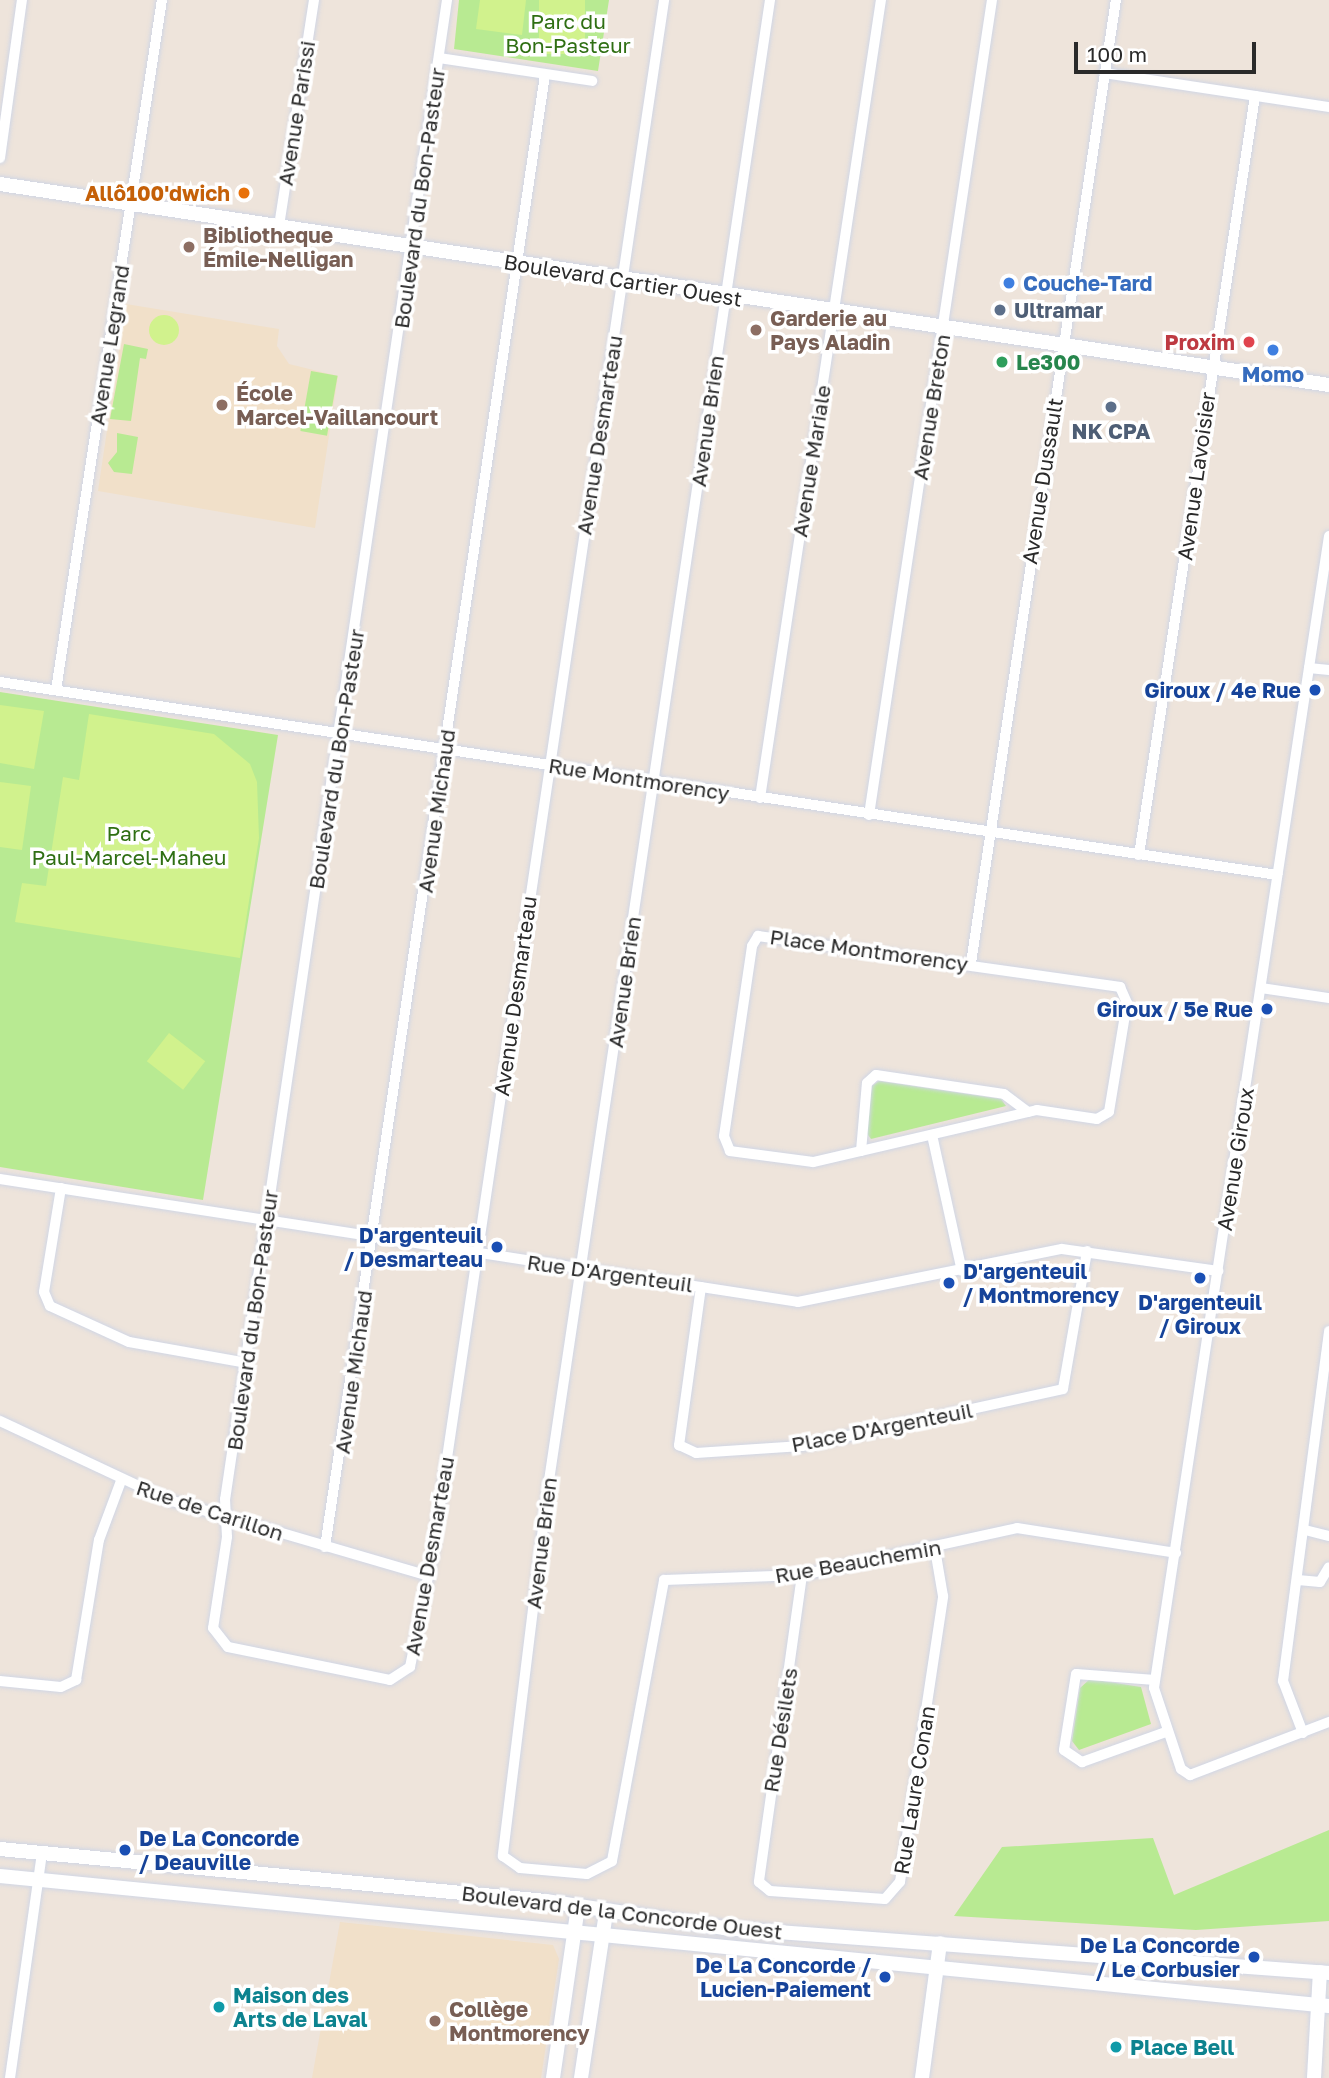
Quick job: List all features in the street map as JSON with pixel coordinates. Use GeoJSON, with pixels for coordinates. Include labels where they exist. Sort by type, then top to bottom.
{"type":"FeatureCollection","features":[{"type":"Feature","properties":{"kind":"street"},"geometry":{"type":"LineString","coordinates":[[0,158],[22,0]]}},
{"type":"Feature","properties":{"kind":"street","name":"Avenue Legrand"},"geometry":{"type":"LineString","coordinates":[[56,690],[162,0]]}},
{"type":"Feature","properties":{"kind":"street","name":"Avenue Parissi"},"geometry":{"type":"LineString","coordinates":[[279,226],[314,0]]}},
{"type":"Feature","properties":{"kind":"street","name":"Boulevard du Bon-Pasteur"},"geometry":{"type":"LineString","coordinates":[[226,1518],[267,1220],[447,0]]}},
{"type":"Feature","properties":{"kind":"street","name":"Avenue Desmarteau"},"geometry":{"type":"LineString","coordinates":[[226,1518],[213,1628],[229,1647],[397,1679],[411,1661],[429,1576],[664,0]]}},
{"type":"Feature","properties":{"kind":"street","name":"Avenue Brien"},"geometry":{"type":"LineString","coordinates":[[607,1868],[590,1874],[520,1868],[507,1861],[500,1845],[582,1269],[771,0]]}},
{"type":"Feature","properties":{"kind":"street","name":"Avenue Mariale"},"geometry":{"type":"LineString","coordinates":[[760,798],[881,0]]}},
{"type":"Feature","properties":{"kind":"street","name":"Avenue Breton"},"geometry":{"type":"LineString","coordinates":[[869,815],[992,0]]}},
{"type":"Feature","properties":{"kind":"street","name":"Avenue Dussault"},"geometry":{"type":"LineString","coordinates":[[971,963],[1116,0]]}},
{"type":"Feature","properties":{"kind":"street"},"geometry":{"type":"LineString","coordinates":[[439,58],[592,81]]}},
{"type":"Feature","properties":{"kind":"street"},"geometry":{"type":"LineString","coordinates":[[1104,74],[1329,107]]}},
{"type":"Feature","properties":{"kind":"street","name":"Avenue Michaud"},"geometry":{"type":"LineString","coordinates":[[325,1547],[545,75]]}},
{"type":"Feature","properties":{"kind":"street","name":"Avenue Lavoisier"},"geometry":{"type":"LineString","coordinates":[[1139,855],[1211,369],[1255,96]]}},
{"type":"Feature","properties":{"kind":"street","name":"Boulevard Cartier Ouest"},"geometry":{"type":"LineString","coordinates":[[0,184],[1329,385]]}},
{"type":"Feature","properties":{"kind":"street","name":"Avenue Giroux"},"geometry":{"type":"LineString","coordinates":[[1303,1733],[1187,1775],[1166,1732],[1155,1681],[1329,536]]}},
{"type":"Feature","properties":{"kind":"street"},"geometry":{"type":"LineString","coordinates":[[1309,668],[1329,670]]}},
{"type":"Feature","properties":{"kind":"street","name":"Rue Montmorency"},"geometry":{"type":"LineString","coordinates":[[0,682],[1278,876]]}},
{"type":"Feature","properties":{"kind":"street","name":"Place Montmorency"},"geometry":{"type":"LineString","coordinates":[[768,934],[971,963],[1114,985],[1126,994],[1108,1114],[1097,1119],[1028,1112],[861,1151],[794,1162],[726,1147],[754,940],[768,934]]}},
{"type":"Feature","properties":{"kind":"street"},"geometry":{"type":"LineString","coordinates":[[1261,988],[1329,998]]}},
{"type":"Feature","properties":{"kind":"street","name":"Place Montmorency"},"geometry":{"type":"LineString","coordinates":[[861,1151],[873,1076],[1004,1094],[1028,1112]]}},
{"type":"Feature","properties":{"kind":"street"},"geometry":{"type":"LineString","coordinates":[[932,1135],[962,1271]]}},
{"type":"Feature","properties":{"kind":"street","name":"Rue D'Argenteuil"},"geometry":{"type":"LineString","coordinates":[[0,1179],[372,1238],[811,1302],[1062,1249],[1218,1271]]}},
{"type":"Feature","properties":{"kind":"street"},"geometry":{"type":"LineString","coordinates":[[61,1188],[44,1292],[50,1306],[129,1342],[247,1363]]}},
{"type":"Feature","properties":{"kind":"street","name":"Place D'Argenteuil"},"geometry":{"type":"LineString","coordinates":[[701,1287],[679,1445],[696,1453],[802,1446],[1063,1389],[1087,1251]]}},
{"type":"Feature","properties":{"kind":"street"},"geometry":{"type":"LineString","coordinates":[[1329,1332],[1317,1403],[1305,1530],[1283,1681],[1303,1733],[1329,1722]]}},
{"type":"Feature","properties":{"kind":"street"},"geometry":{"type":"LineString","coordinates":[[1317,1403],[1329,1405]]}},
{"type":"Feature","properties":{"kind":"street","name":"Rue de Carillon"},"geometry":{"type":"LineString","coordinates":[[0,1420],[121,1481],[226,1518],[429,1576]]}},
{"type":"Feature","properties":{"kind":"street"},"geometry":{"type":"LineString","coordinates":[[0,1681],[61,1687],[76,1680],[99,1540],[121,1481]]}},
{"type":"Feature","properties":{"kind":"street","name":"Rue Beauchemin"},"geometry":{"type":"LineString","coordinates":[[607,1868],[614,1855],[662,1581],[802,1575],[935,1549],[1023,1528],[1176,1553]]}},
{"type":"Feature","properties":{"kind":"street"},"geometry":{"type":"LineString","coordinates":[[1305,1530],[1329,1536]]}},
{"type":"Feature","properties":{"kind":"street","name":"Rue Laure Conan"},"geometry":{"type":"LineString","coordinates":[[760,1885],[770,1891],[877,1899],[897,1891],[943,1596],[935,1549]]}},
{"type":"Feature","properties":{"kind":"street"},"geometry":{"type":"LineString","coordinates":[[1298,1580],[1320,1582],[1329,1567]]}},
{"type":"Feature","properties":{"kind":"street","name":"Rue Désilets"},"geometry":{"type":"LineString","coordinates":[[760,1885],[802,1575]]}},
{"type":"Feature","properties":{"kind":"street"},"geometry":{"type":"LineString","coordinates":[[1155,1681],[1076,1674],[1064,1750],[1082,1762],[1166,1732]]}},
{"type":"Feature","properties":{"kind":"street","name":"Boulevard de la Concorde Ouest"},"geometry":{"type":"LineString","coordinates":[[0,1849],[606,1912],[940,1943],[1325,1972]]}},
{"type":"Feature","properties":{"kind":"street"},"geometry":{"type":"LineString","coordinates":[[10,2078],[42,1854]]}},
{"type":"Feature","properties":{"kind":"street","name":"Boulevard de la Concorde Ouest"},"geometry":{"type":"LineString","coordinates":[[0,1876],[603,1935],[937,1971],[1324,2006]]}},
{"type":"Feature","properties":{"kind":"street"},"geometry":{"type":"LineString","coordinates":[[553,2078],[578,1907]]}},
{"type":"Feature","properties":{"kind":"street"},"geometry":{"type":"LineString","coordinates":[[581,2078],[606,1912]]}},
{"type":"Feature","properties":{"kind":"street"},"geometry":{"type":"LineString","coordinates":[[922,2078],[940,1943]]}},
{"type":"Feature","properties":{"kind":"street"},"geometry":{"type":"LineString","coordinates":[[1314,2078],[1324,2006],[1325,1972]]}},
{"type":"Feature","properties":{"kind":"shaded area","name":"École Marcel-Vaillancourt"},"geometry":{"type":"Polygon","coordinates":[[[126,304],[279,329],[277,346],[289,364],[338,376],[315,528],[98,491],[126,304]]]}},
{"type":"Feature","properties":{"kind":"shaded area","name":"Collège Montmorency"},"geometry":{"type":"Polygon","coordinates":[[[340,1922],[553,1945],[559,1959],[541,2078],[312,2078],[340,1922]]]}},
{"type":"Feature","properties":{"kind":"green space","name":"Parc du Bon-Pasteur"},"geometry":{"type":"Polygon","coordinates":[[[459,0],[609,0],[598,71],[454,49],[459,0]]]}},
{"type":"Feature","properties":{"kind":"green space"},"geometry":{"type":"Polygon","coordinates":[[[480,0],[526,0],[522,35],[476,29],[480,0]]]}},
{"type":"Feature","properties":{"kind":"green space"},"geometry":{"type":"Polygon","coordinates":[[[539,0],[585,0],[585,54],[539,54],[539,0]]]}},
{"type":"Feature","properties":{"kind":"green space"},"geometry":{"type":"Polygon","coordinates":[[[164,315],[170,316],[178,324],[178,336],[170,344],[164,345],[158,344],[150,336],[149,330],[150,324],[158,316],[164,315]]]}},
{"type":"Feature","properties":{"kind":"green space"},"geometry":{"type":"Polygon","coordinates":[[[124,344],[148,349],[146,359],[140,358],[131,421],[110,419],[124,344]]]}},
{"type":"Feature","properties":{"kind":"green space"},"geometry":{"type":"Polygon","coordinates":[[[311,371],[338,376],[327,436],[300,431],[311,371]]]}},
{"type":"Feature","properties":{"kind":"green space"},"geometry":{"type":"Polygon","coordinates":[[[117,433],[138,437],[132,474],[114,472],[108,463],[117,452],[117,433]]]}},
{"type":"Feature","properties":{"kind":"green space","name":"Parc Paul-Marcel-Maheu"},"geometry":{"type":"Polygon","coordinates":[[[0,692],[278,735],[203,1200],[0,1167],[0,692]]]}},
{"type":"Feature","properties":{"kind":"green space"},"geometry":{"type":"Polygon","coordinates":[[[0,705],[44,711],[34,769],[0,763],[0,705]]]}},
{"type":"Feature","properties":{"kind":"green space"},"geometry":{"type":"Polygon","coordinates":[[[89,714],[214,734],[250,764],[257,782],[259,838],[240,958],[15,922],[22,883],[46,886],[63,777],[79,780],[89,714]]]}},
{"type":"Feature","properties":{"kind":"green space"},"geometry":{"type":"Polygon","coordinates":[[[0,782],[31,786],[22,850],[0,847],[0,782]]]}},
{"type":"Feature","properties":{"kind":"green space"},"geometry":{"type":"Polygon","coordinates":[[[169,1033],[205,1061],[183,1090],[147,1061],[169,1033]]]}},
{"type":"Feature","properties":{"kind":"green space"},"geometry":{"type":"Polygon","coordinates":[[[879,1081],[1001,1099],[1006,1106],[871,1139],[866,1132],[872,1086],[879,1081]]]}},
{"type":"Feature","properties":{"kind":"green space"},"geometry":{"type":"Polygon","coordinates":[[[1090,1679],[1141,1687],[1151,1724],[1079,1750],[1072,1741],[1080,1688],[1090,1679]]]}},
{"type":"Feature","properties":{"kind":"green space"},"geometry":{"type":"Polygon","coordinates":[[[1329,1830],[1329,1921],[1196,1930],[954,1916],[1002,1847],[1153,1838],[1174,1895],[1329,1830]]]}},
{"type":"Feature","properties":{"kind":"place","name":"Allô100'dwich"},"geometry":{"type":"Point","coordinates":[244,193]}},
{"type":"Feature","properties":{"kind":"place","name":"Bibliotheque Émile-Nelligan"},"geometry":{"type":"Point","coordinates":[189,247]}},
{"type":"Feature","properties":{"kind":"place","name":"Couche-Tard"},"geometry":{"type":"Point","coordinates":[1009,283]}},
{"type":"Feature","properties":{"kind":"place","name":"Ultramar"},"geometry":{"type":"Point","coordinates":[1000,310]}},
{"type":"Feature","properties":{"kind":"place","name":"Garderie au Pays Aladin"},"geometry":{"type":"Point","coordinates":[756,330]}},
{"type":"Feature","properties":{"kind":"place","name":"Proxim"},"geometry":{"type":"Point","coordinates":[1249,342]}},
{"type":"Feature","properties":{"kind":"place","name":"Momo"},"geometry":{"type":"Point","coordinates":[1273,350]}},
{"type":"Feature","properties":{"kind":"place","name":"Le300"},"geometry":{"type":"Point","coordinates":[1002,362]}},
{"type":"Feature","properties":{"kind":"place","name":"École Marcel-Vaillancourt"},"geometry":{"type":"Point","coordinates":[222,405]}},
{"type":"Feature","properties":{"kind":"place","name":"NK CPA"},"geometry":{"type":"Point","coordinates":[1111,407]}},
{"type":"Feature","properties":{"kind":"place","name":"Giroux / 4e Rue"},"geometry":{"type":"Point","coordinates":[1315,690]}},
{"type":"Feature","properties":{"kind":"place","name":"Giroux / 5e Rue"},"geometry":{"type":"Point","coordinates":[1267,1009]}},
{"type":"Feature","properties":{"kind":"place","name":"D'argenteuil / Desmarteau"},"geometry":{"type":"Point","coordinates":[497,1247]}},
{"type":"Feature","properties":{"kind":"place","name":"D'argenteuil / Giroux"},"geometry":{"type":"Point","coordinates":[1200,1278]}},
{"type":"Feature","properties":{"kind":"place","name":"D'argenteuil / Montmorency"},"geometry":{"type":"Point","coordinates":[949,1283]}},
{"type":"Feature","properties":{"kind":"place","name":"De La Concorde / Deauville"},"geometry":{"type":"Point","coordinates":[125,1850]}},
{"type":"Feature","properties":{"kind":"place","name":"De La Concorde / Le Corbusier"},"geometry":{"type":"Point","coordinates":[1254,1957]}},
{"type":"Feature","properties":{"kind":"place","name":"De La Concorde / Lucien-Paiement"},"geometry":{"type":"Point","coordinates":[885,1977]}},
{"type":"Feature","properties":{"kind":"place","name":"Maison des Arts de Laval"},"geometry":{"type":"Point","coordinates":[219,2007]}},
{"type":"Feature","properties":{"kind":"place","name":"Collège Montmorency"},"geometry":{"type":"Point","coordinates":[435,2021]}},
{"type":"Feature","properties":{"kind":"place","name":"Place Bell"},"geometry":{"type":"Point","coordinates":[1116,2047]}}]}
